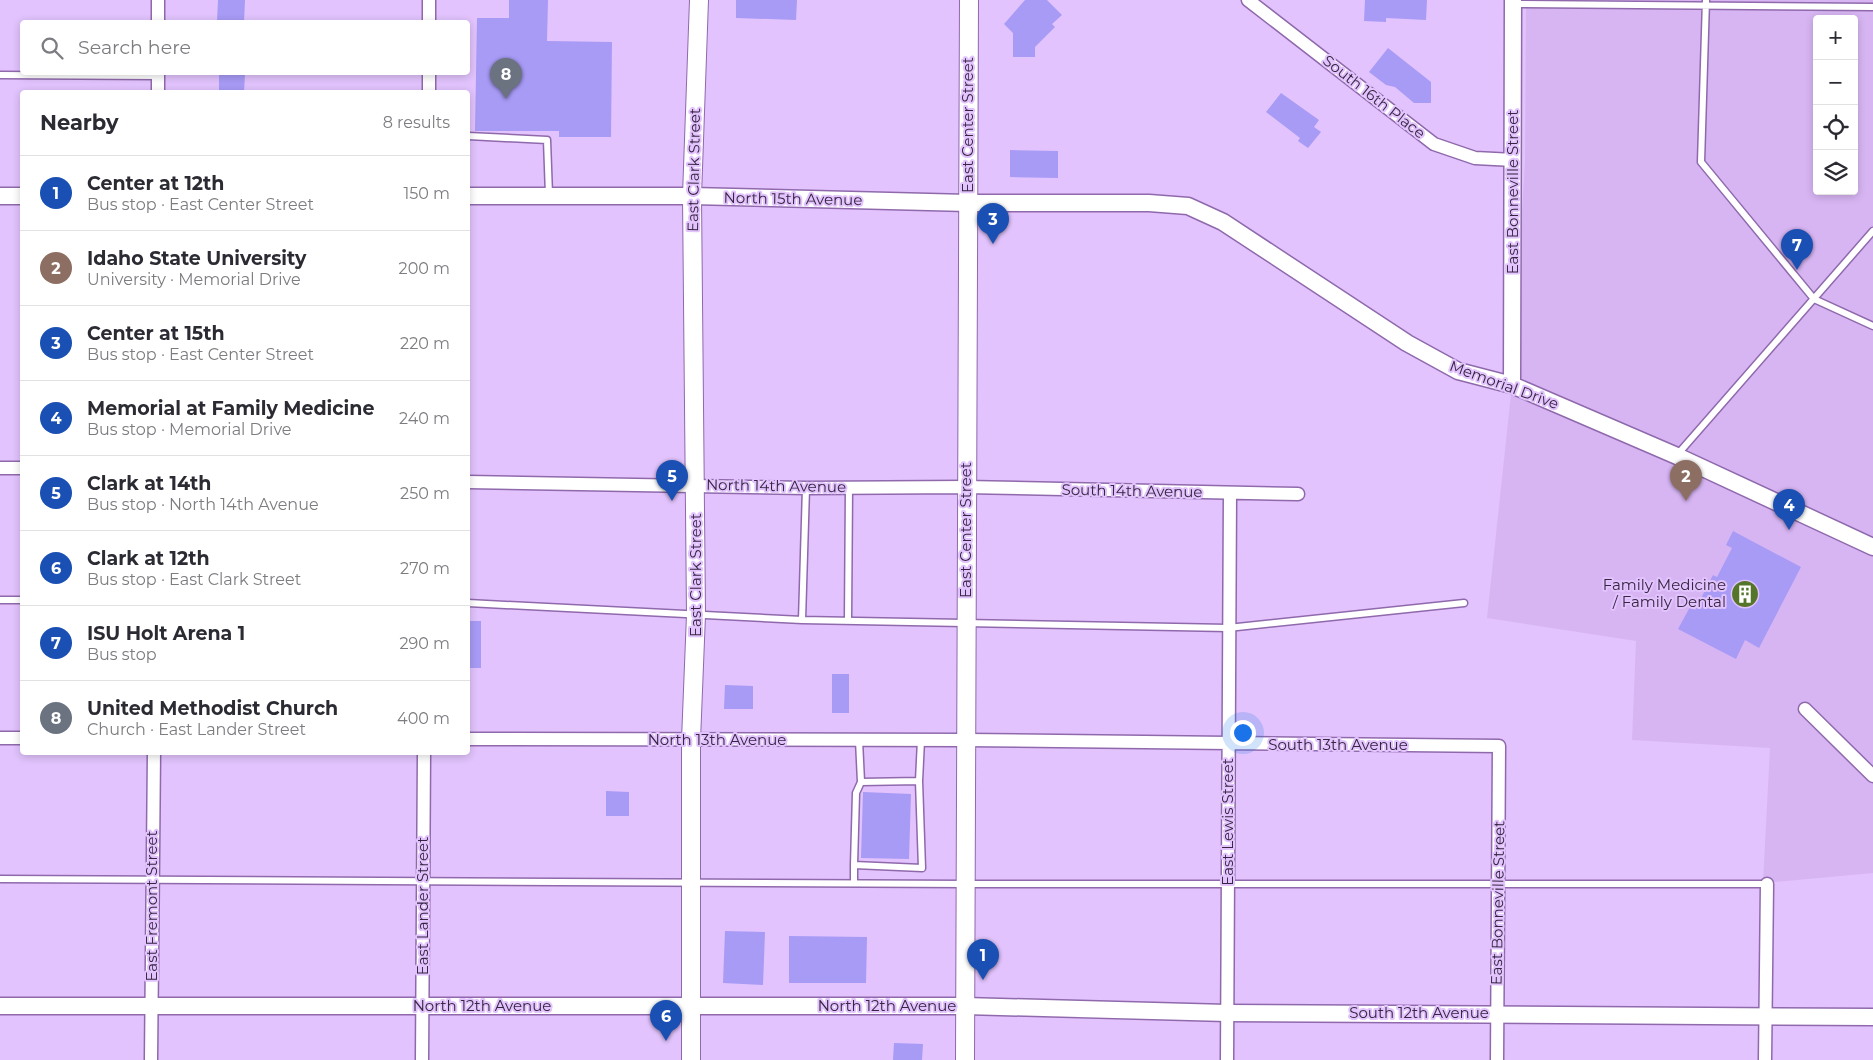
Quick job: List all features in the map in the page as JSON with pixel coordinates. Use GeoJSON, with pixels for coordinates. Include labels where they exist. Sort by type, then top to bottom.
{"type":"FeatureCollection","features":[{"type":"Feature","properties":{"kind":"main road","name":"East Clark Street"},"geometry":{"type":"LineString","coordinates":[[691,1060],[691,740],[696,615],[692,196],[699,0]]}},
{"type":"Feature","properties":{"kind":"main road","name":"East Center Street"},"geometry":{"type":"LineString","coordinates":[[964,1060],[966,884],[965,487],[969,0]]}},
{"type":"Feature","properties":{"kind":"street"},"geometry":{"type":"LineString","coordinates":[[158,0],[158,20]]}},
{"type":"Feature","properties":{"kind":"street"},"geometry":{"type":"LineString","coordinates":[[429,0],[429,20]]}},
{"type":"Feature","properties":{"kind":"street","name":"South 16th Place"},"geometry":{"type":"LineString","coordinates":[[1248,0],[1434,144],[1475,158],[1514,160]]}},
{"type":"Feature","properties":{"kind":"street","name":"East Bonneville Street"},"geometry":{"type":"LineString","coordinates":[[1512,385],[1513,2]]}},
{"type":"Feature","properties":{"kind":"street"},"geometry":{"type":"LineString","coordinates":[[158,75],[158,90]]}},
{"type":"Feature","properties":{"kind":"street"},"geometry":{"type":"LineString","coordinates":[[428,90],[429,75]]}},
{"type":"Feature","properties":{"kind":"street"},"geometry":{"type":"LineString","coordinates":[[0,196],[20,196]]}},
{"type":"Feature","properties":{"kind":"street","name":"North 15th Avenue"},"geometry":{"type":"LineString","coordinates":[[470,196],[692,196],[968,203],[1149,203]]}},
{"type":"Feature","properties":{"kind":"street","name":"Memorial Drive"},"geometry":{"type":"LineString","coordinates":[[1149,203],[1188,206],[1223,222],[1407,343],[1458,370],[1512,385],[1677,456],[1873,547]]}},
{"type":"Feature","properties":{"kind":"street"},"geometry":{"type":"LineString","coordinates":[[0,468],[20,468]]}},
{"type":"Feature","properties":{"kind":"street","name":"North 14th Avenue"},"geometry":{"type":"LineString","coordinates":[[470,482],[806,488],[965,487]]}},
{"type":"Feature","properties":{"kind":"street","name":"South 14th Avenue"},"geometry":{"type":"LineString","coordinates":[[965,487],[1298,494]]}},
{"type":"Feature","properties":{"kind":"street","name":"East Lewis Street"},"geometry":{"type":"LineString","coordinates":[[1227,1060],[1230,494]]}},
{"type":"Feature","properties":{"kind":"street"},"geometry":{"type":"LineString","coordinates":[[1805,708],[1873,776]]}},
{"type":"Feature","properties":{"kind":"street"},"geometry":{"type":"LineString","coordinates":[[0,738],[20,738]]}},
{"type":"Feature","properties":{"kind":"street","name":"North 13th Avenue"},"geometry":{"type":"LineString","coordinates":[[470,739],[966,740]]}},
{"type":"Feature","properties":{"kind":"street","name":"South 13th Avenue"},"geometry":{"type":"LineString","coordinates":[[966,740],[1500,746]]}},
{"type":"Feature","properties":{"kind":"street","name":"East Bonneville Street"},"geometry":{"type":"LineString","coordinates":[[1497,1060],[1500,746]]}},
{"type":"Feature","properties":{"kind":"street","name":"East Fremont Street"},"geometry":{"type":"LineString","coordinates":[[151,1060],[154,755]]}},
{"type":"Feature","properties":{"kind":"street","name":"East Lander Street"},"geometry":{"type":"LineString","coordinates":[[422,1060],[424,755]]}},
{"type":"Feature","properties":{"kind":"street"},"geometry":{"type":"LineString","coordinates":[[1765,1060],[1767,884]]}},
{"type":"Feature","properties":{"kind":"street","name":"North 12th Avenue"},"geometry":{"type":"LineString","coordinates":[[0,1006],[965,1006]]}},
{"type":"Feature","properties":{"kind":"street","name":"South 12th Avenue"},"geometry":{"type":"LineString","coordinates":[[965,1006],[1227,1013],[1497,1014],[1766,1018],[1873,1017]]}},
{"type":"Feature","properties":{"kind":"lane"},"geometry":{"type":"LineString","coordinates":[[1513,2],[1706,3],[1873,7]]}},
{"type":"Feature","properties":{"kind":"lane"},"geometry":{"type":"LineString","coordinates":[[1706,3],[1701,162],[1814,299],[1873,326]]}},
{"type":"Feature","properties":{"kind":"lane"},"geometry":{"type":"LineString","coordinates":[[0,74],[20,74]]}},
{"type":"Feature","properties":{"kind":"lane"},"geometry":{"type":"LineString","coordinates":[[470,136],[547,140],[549,196]]}},
{"type":"Feature","properties":{"kind":"lane"},"geometry":{"type":"LineString","coordinates":[[1677,456],[1873,231]]}},
{"type":"Feature","properties":{"kind":"lane"},"geometry":{"type":"LineString","coordinates":[[802,620],[806,488]]}},
{"type":"Feature","properties":{"kind":"lane"},"geometry":{"type":"LineString","coordinates":[[848,620],[849,488]]}},
{"type":"Feature","properties":{"kind":"lane"},"geometry":{"type":"LineString","coordinates":[[0,600],[20,600]]}},
{"type":"Feature","properties":{"kind":"lane"},"geometry":{"type":"LineString","coordinates":[[470,603],[802,620],[966,621],[1228,628],[1464,603]]}},
{"type":"Feature","properties":{"kind":"lane"},"geometry":{"type":"LineString","coordinates":[[854,883],[856,793],[861,782],[859,740]]}},
{"type":"Feature","properties":{"kind":"lane"},"geometry":{"type":"LineString","coordinates":[[854,866],[922,868],[919,781],[921,740]]}},
{"type":"Feature","properties":{"kind":"lane"},"geometry":{"type":"LineString","coordinates":[[861,782],[919,781]]}},
{"type":"Feature","properties":{"kind":"lane"},"geometry":{"type":"LineString","coordinates":[[0,879],[423,883],[1767,884]]}},
{"type":"Feature","properties":{"kind":"shaded area"},"geometry":{"type":"Polygon","coordinates":[[[1526,0],[1873,0],[1873,873],[1763,883],[1770,748],[1632,740],[1636,641],[1487,618],[1512,385],[1525,161],[1526,0]]]}},
{"type":"Feature","properties":{"kind":"building"},"geometry":{"type":"Polygon","coordinates":[[[218,0],[245,0],[244,20],[217,20],[218,0]]]}},
{"type":"Feature","properties":{"kind":"building"},"geometry":{"type":"Polygon","coordinates":[[[509,0],[548,0],[547,41],[612,42],[611,137],[559,137],[559,131],[475,131],[477,18],[509,18],[509,0]]]}},
{"type":"Feature","properties":{"kind":"building"},"geometry":{"type":"Polygon","coordinates":[[[736,0],[797,0],[796,20],[736,18],[736,0]]]}},
{"type":"Feature","properties":{"kind":"building"},"geometry":{"type":"Polygon","coordinates":[[[1025,0],[1047,0],[1062,15],[1052,24],[1055,27],[1035,47],[1035,57],[1013,57],[1013,33],[1004,24],[1025,0]]]}},
{"type":"Feature","properties":{"kind":"building"},"geometry":{"type":"Polygon","coordinates":[[[1365,0],[1427,0],[1426,20],[1386,18],[1386,22],[1364,21],[1365,0]]]}},
{"type":"Feature","properties":{"kind":"building"},"geometry":{"type":"Polygon","coordinates":[[[1388,48],[1431,82],[1431,103],[1414,103],[1395,87],[1386,85],[1369,72],[1388,48]]]}},
{"type":"Feature","properties":{"kind":"building"},"geometry":{"type":"Polygon","coordinates":[[[219,75],[245,75],[244,90],[219,90],[219,75]]]}},
{"type":"Feature","properties":{"kind":"building"},"geometry":{"type":"Polygon","coordinates":[[[1281,93],[1319,120],[1314,127],[1321,132],[1308,148],[1298,141],[1300,138],[1266,112],[1281,93]]]}},
{"type":"Feature","properties":{"kind":"building"},"geometry":{"type":"Polygon","coordinates":[[[1010,150],[1058,151],[1058,178],[1010,177],[1010,150]]]}},
{"type":"Feature","properties":{"kind":"building","name":"Family Medicine / Family Dental"},"geometry":{"type":"Polygon","coordinates":[[[1733,531],[1801,567],[1759,648],[1745,640],[1736,659],[1678,629],[1690,607],[1695,610],[1713,575],[1717,577],[1732,548],[1726,545],[1733,531]]]}},
{"type":"Feature","properties":{"kind":"building"},"geometry":{"type":"Polygon","coordinates":[[[470,621],[481,621],[481,668],[470,668],[470,621]]]}},
{"type":"Feature","properties":{"kind":"building"},"geometry":{"type":"Polygon","coordinates":[[[832,674],[849,674],[849,713],[832,713],[832,674]]]}},
{"type":"Feature","properties":{"kind":"building"},"geometry":{"type":"Polygon","coordinates":[[[725,685],[753,686],[753,709],[724,709],[725,685]]]}},
{"type":"Feature","properties":{"kind":"building"},"geometry":{"type":"Polygon","coordinates":[[[606,791],[629,792],[629,816],[606,816],[606,791]]]}},
{"type":"Feature","properties":{"kind":"building"},"geometry":{"type":"Polygon","coordinates":[[[863,792],[911,794],[909,859],[861,858],[863,792]]]}},
{"type":"Feature","properties":{"kind":"building"},"geometry":{"type":"Polygon","coordinates":[[[725,931],[765,932],[763,985],[723,983],[725,931]]]}},
{"type":"Feature","properties":{"kind":"building"},"geometry":{"type":"Polygon","coordinates":[[[789,936],[867,937],[866,983],[789,983],[789,936]]]}},
{"type":"Feature","properties":{"kind":"building"},"geometry":{"type":"Polygon","coordinates":[[[894,1043],[923,1044],[922,1060],[893,1060],[894,1043]]]}},
{"type":"Feature","properties":{"kind":"place","name":"United Methodist Church"},"geometry":{"type":"Point","coordinates":[506,99]}},
{"type":"Feature","properties":{"kind":"place","name":"Center at 15th"},"geometry":{"type":"Point","coordinates":[993,244]}},
{"type":"Feature","properties":{"kind":"place","name":"ISU Holt Arena 1"},"geometry":{"type":"Point","coordinates":[1797,270]}},
{"type":"Feature","properties":{"kind":"place","name":"Clark at 14th"},"geometry":{"type":"Point","coordinates":[672,501]}},
{"type":"Feature","properties":{"kind":"place","name":"Idaho State University"},"geometry":{"type":"Point","coordinates":[1686,501]}},
{"type":"Feature","properties":{"kind":"place","name":"Memorial at Family Medicine"},"geometry":{"type":"Point","coordinates":[1789,530]}},
{"type":"Feature","properties":{"kind":"place","name":"Family Medicine / Family Dental"},"geometry":{"type":"Point","coordinates":[1745,594]}},
{"type":"Feature","properties":{"kind":"place","name":"Center at 12th"},"geometry":{"type":"Point","coordinates":[983,980]}},
{"type":"Feature","properties":{"kind":"place","name":"Clark at 12th"},"geometry":{"type":"Point","coordinates":[666,1041]}}]}
